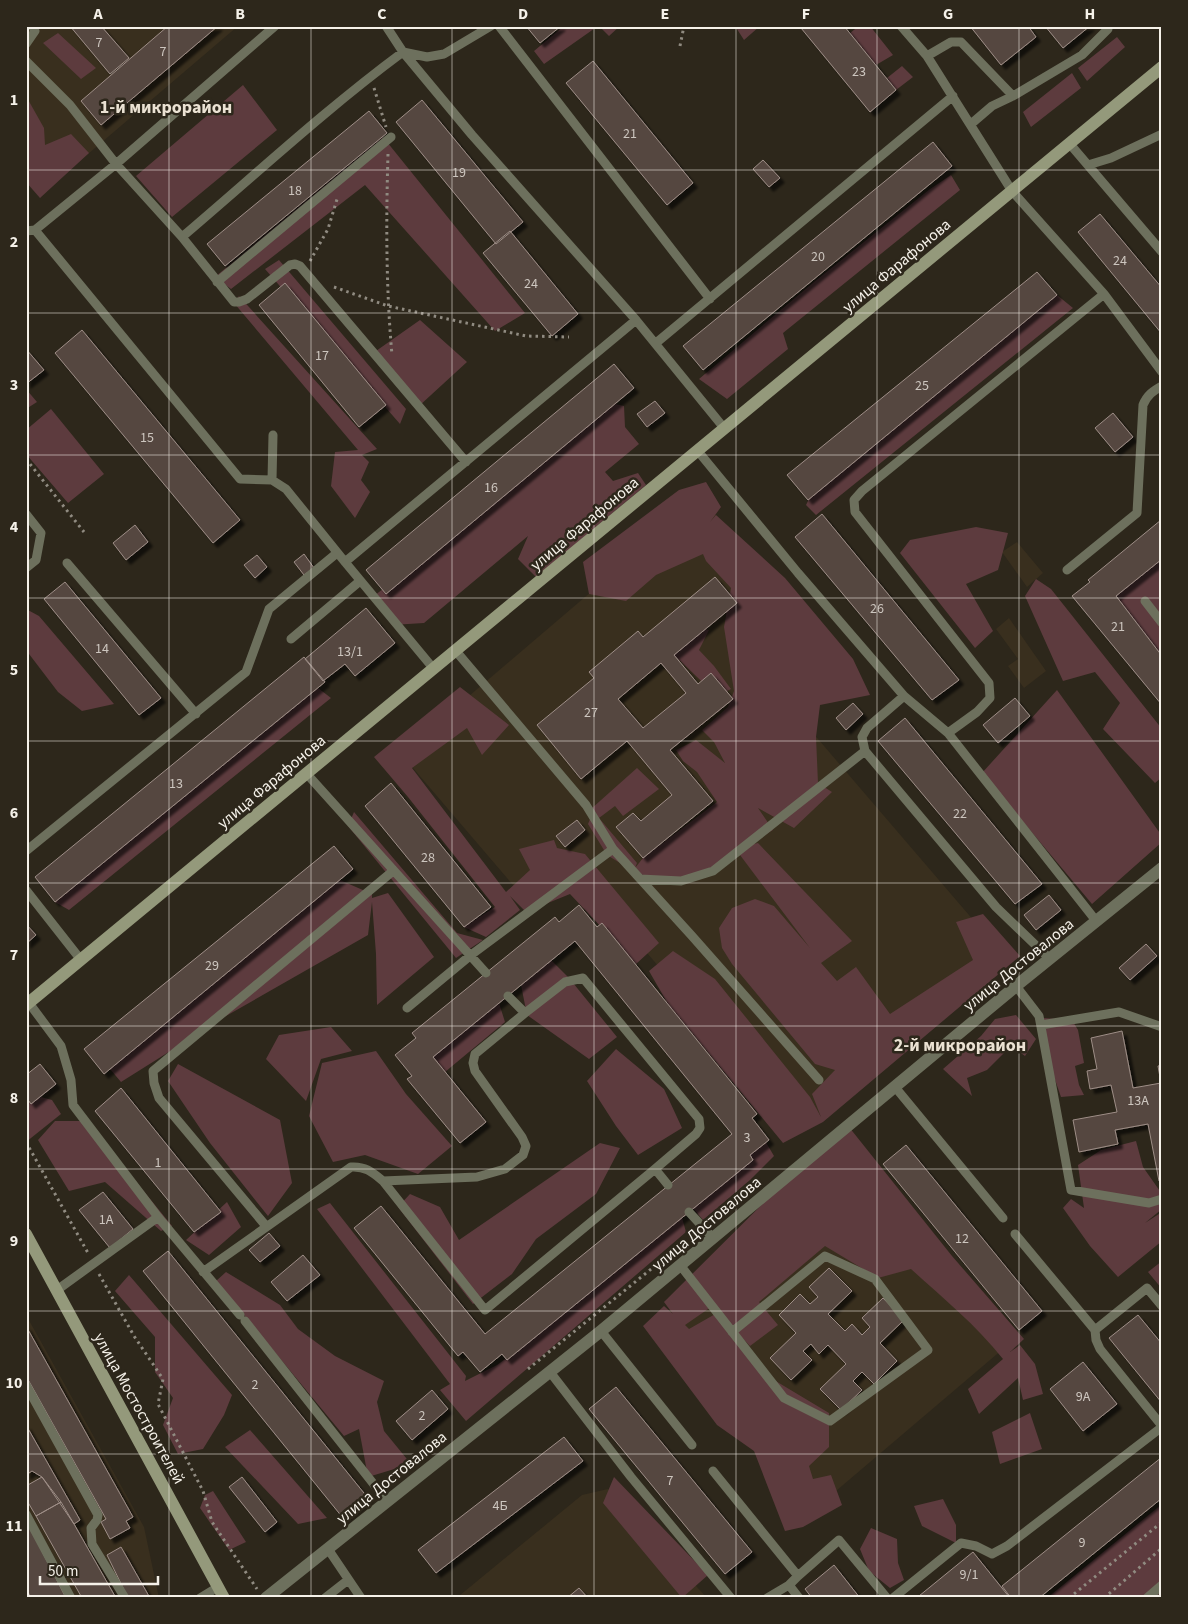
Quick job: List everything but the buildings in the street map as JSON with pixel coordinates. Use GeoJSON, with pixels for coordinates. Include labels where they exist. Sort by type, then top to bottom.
{"type":"FeatureCollection","features":[{"type":"Feature","properties":{"kind":"street","name":"улица Фарафонова"},"geometry":{"type":"LineString","coordinates":[[28,1004],[1162,67]]}},
{"type":"Feature","properties":{"kind":"street","name":"улица Достовалова"},"geometry":{"type":"LineString","coordinates":[[262,1594],[328,1549],[601,1331],[1016,986],[1161,870]]}},
{"type":"Feature","properties":{"kind":"street","name":"улица Мостостроителей"},"geometry":{"type":"LineString","coordinates":[[26,1234],[221,1592]]}},
{"type":"Feature","properties":{"kind":"lane"},"geometry":{"type":"LineString","coordinates":[[26,44],[35,31],[32,26]]}},
{"type":"Feature","properties":{"kind":"lane"},"geometry":{"type":"LineString","coordinates":[[386,26],[403,52],[472,135],[656,343],[724,428]]}},
{"type":"Feature","properties":{"kind":"lane"},"geometry":{"type":"LineString","coordinates":[[182,237],[371,76],[403,52],[427,57],[444,54],[491,26]]}},
{"type":"Feature","properties":{"kind":"lane"},"geometry":{"type":"LineString","coordinates":[[499,26],[710,299]]}},
{"type":"Feature","properties":{"kind":"lane"},"geometry":{"type":"LineString","coordinates":[[901,26],[927,56],[1012,190],[1104,294],[1162,372]]}},
{"type":"Feature","properties":{"kind":"lane"},"geometry":{"type":"LineString","coordinates":[[971,124],[992,106],[1013,96],[1082,55],[1108,29],[1108,26]]}},
{"type":"Feature","properties":{"kind":"lane"},"geometry":{"type":"LineString","coordinates":[[271,28],[116,164],[30,231],[240,479],[272,480],[286,489],[360,581],[434,668]]}},
{"type":"Feature","properties":{"kind":"lane"},"geometry":{"type":"LineString","coordinates":[[927,56],[951,42],[961,42],[1013,96]]}},
{"type":"Feature","properties":{"kind":"lane"},"geometry":{"type":"LineString","coordinates":[[26,61],[70,105],[116,164],[182,237],[234,302],[247,299],[290,265],[300,266],[466,462]]}},
{"type":"Feature","properties":{"kind":"lane"},"geometry":{"type":"LineString","coordinates":[[656,343],[953,96]]}},
{"type":"Feature","properties":{"kind":"lane"},"geometry":{"type":"LineString","coordinates":[[1088,165],[1111,158],[1162,134]]}},
{"type":"Feature","properties":{"kind":"lane"},"geometry":{"type":"LineString","coordinates":[[217,282],[391,138]]}},
{"type":"Feature","properties":{"kind":"lane"},"geometry":{"type":"LineString","coordinates":[[1069,143],[1162,252]]}},
{"type":"Feature","properties":{"kind":"lane"},"geometry":{"type":"LineString","coordinates":[[948,733],[977,712],[990,698],[989,683],[856,512],[854,500],[862,491],[1104,294]]}},
{"type":"Feature","properties":{"kind":"lane"},"geometry":{"type":"LineString","coordinates":[[345,562],[636,320]]}},
{"type":"Feature","properties":{"kind":"lane"},"geometry":{"type":"LineString","coordinates":[[1067,570],[1137,513],[1143,405],[1151,392],[1162,386]]}},
{"type":"Feature","properties":{"kind":"lane"},"geometry":{"type":"LineString","coordinates":[[272,480],[273,434]]}},
{"type":"Feature","properties":{"kind":"lane"},"geometry":{"type":"LineString","coordinates":[[697,450],[798,573],[904,696],[948,733],[1096,922]]}},
{"type":"Feature","properties":{"kind":"lane"},"geometry":{"type":"LineString","coordinates":[[26,514],[41,533],[36,560],[26,568]]}},
{"type":"Feature","properties":{"kind":"lane"},"geometry":{"type":"LineString","coordinates":[[26,851],[246,672],[269,609],[337,553]]}},
{"type":"Feature","properties":{"kind":"lane"},"geometry":{"type":"LineString","coordinates":[[67,563],[196,714]]}},
{"type":"Feature","properties":{"kind":"lane"},"geometry":{"type":"LineString","coordinates":[[291,639],[360,581]]}},
{"type":"Feature","properties":{"kind":"lane"},"geometry":{"type":"LineString","coordinates":[[1145,601],[1162,622]]}},
{"type":"Feature","properties":{"kind":"lane"},"geometry":{"type":"LineString","coordinates":[[455,650],[586,805],[613,849],[819,1080]]}},
{"type":"Feature","properties":{"kind":"lane"},"geometry":{"type":"LineString","coordinates":[[904,696],[867,728],[862,737],[865,751],[990,900],[1050,959]]}},
{"type":"Feature","properties":{"kind":"lane"},"geometry":{"type":"LineString","coordinates":[[640,879],[681,881],[713,871],[865,751]]}},
{"type":"Feature","properties":{"kind":"lane"},"geometry":{"type":"LineString","coordinates":[[306,773],[486,973]]}},
{"type":"Feature","properties":{"kind":"lane"},"geometry":{"type":"LineString","coordinates":[[408,1008],[471,955],[613,849]]}},
{"type":"Feature","properties":{"kind":"lane"},"geometry":{"type":"LineString","coordinates":[[266,1226],[158,1098],[153,1071],[393,871]]}},
{"type":"Feature","properties":{"kind":"lane"},"geometry":{"type":"LineString","coordinates":[[26,890],[81,960]]}},
{"type":"Feature","properties":{"kind":"lane"},"geometry":{"type":"LineString","coordinates":[[203,1272],[351,1167],[361,1166],[383,1180],[485,1310],[696,1134],[700,1128],[699,1118],[583,978],[565,982],[475,1054],[473,1062],[475,1071],[522,1137],[526,1146],[523,1155],[504,1169],[477,1177],[383,1180]]}},
{"type":"Feature","properties":{"kind":"lane"},"geometry":{"type":"LineString","coordinates":[[1016,986],[1039,1016],[1071,1190],[1149,1203],[1162,1200]]}},
{"type":"Feature","properties":{"kind":"lane"},"geometry":{"type":"LineString","coordinates":[[508,996],[525,1013]]}},
{"type":"Feature","properties":{"kind":"lane"},"geometry":{"type":"LineString","coordinates":[[28,1004],[61,1046],[71,1080],[73,1105],[158,1217],[242,1318],[387,1501]]}},
{"type":"Feature","properties":{"kind":"lane"},"geometry":{"type":"LineString","coordinates":[[1041,1025],[1119,1012],[1162,1027]]}},
{"type":"Feature","properties":{"kind":"lane"},"geometry":{"type":"LineString","coordinates":[[895,1086],[1003,1218]]}},
{"type":"Feature","properties":{"kind":"lane"},"geometry":{"type":"LineString","coordinates":[[655,1169],[668,1185]]}},
{"type":"Feature","properties":{"kind":"lane"},"geometry":{"type":"LineString","coordinates":[[689,1212],[713,1238]]}},
{"type":"Feature","properties":{"kind":"lane"},"geometry":{"type":"LineString","coordinates":[[57,1290],[158,1217]]}},
{"type":"Feature","properties":{"kind":"lane"},"geometry":{"type":"LineString","coordinates":[[892,1598],[961,1543],[976,1546],[992,1554],[1007,1546],[1162,1427],[1100,1349],[1096,1340],[1095,1330],[1015,1234]]}},
{"type":"Feature","properties":{"kind":"lane"},"geometry":{"type":"LineString","coordinates":[[680,1265],[732,1332],[784,1398],[830,1421],[928,1350],[875,1279],[825,1256],[732,1332]]}},
{"type":"Feature","properties":{"kind":"lane"},"geometry":{"type":"LineString","coordinates":[[1095,1330],[1147,1288],[1162,1306]]}},
{"type":"Feature","properties":{"kind":"lane"},"geometry":{"type":"LineString","coordinates":[[601,1331],[692,1446]]}},
{"type":"Feature","properties":{"kind":"lane"},"geometry":{"type":"LineString","coordinates":[[550,1372],[632,1478],[731,1598]]}},
{"type":"Feature","properties":{"kind":"lane"},"geometry":{"type":"LineString","coordinates":[[26,1385],[98,1515],[91,1528],[92,1544],[125,1598]]}},
{"type":"Feature","properties":{"kind":"lane"},"geometry":{"type":"LineString","coordinates":[[713,1471],[798,1576]]}},
{"type":"Feature","properties":{"kind":"lane"},"geometry":{"type":"LineString","coordinates":[[26,1514],[71,1598]]}},
{"type":"Feature","properties":{"kind":"lane"},"geometry":{"type":"LineString","coordinates":[[767,1598],[789,1585],[839,1540],[887,1598]]}},
{"type":"Feature","properties":{"kind":"lane"},"geometry":{"type":"LineString","coordinates":[[328,1549],[361,1598]]}},
{"type":"Feature","properties":{"kind":"lane"},"geometry":{"type":"LineString","coordinates":[[325,1598],[348,1580]]}},
{"type":"Feature","properties":{"kind":"lane"},"geometry":{"type":"LineString","coordinates":[[789,1585],[799,1598]]}},
{"type":"Feature","properties":{"kind":"lane"},"geometry":{"type":"LineString","coordinates":[[1147,1598],[1162,1586]]}},
{"type":"Feature","properties":{"kind":"lane"},"geometry":{"type":"LineString","coordinates":[[200,1598],[221,1592]]}},
{"type":"Feature","properties":{"kind":"path"},"geometry":{"type":"LineString","coordinates":[[680,46],[684,26]]}},
{"type":"Feature","properties":{"kind":"path"},"geometry":{"type":"LineString","coordinates":[[371,76],[381,114],[391,138],[388,148],[386,223],[388,306],[394,376]]}},
{"type":"Feature","properties":{"kind":"path"},"geometry":{"type":"LineString","coordinates":[[305,271],[328,229],[344,177]]}},
{"type":"Feature","properties":{"kind":"path"},"geometry":{"type":"LineString","coordinates":[[315,282],[321,282],[388,306],[526,336],[569,336]]}},
{"type":"Feature","properties":{"kind":"path"},"geometry":{"type":"LineString","coordinates":[[26,459],[84,532]]}},
{"type":"Feature","properties":{"kind":"path"},"geometry":{"type":"LineString","coordinates":[[26,1142],[134,1336],[162,1380],[158,1404],[202,1491],[212,1522],[262,1594]]}},
{"type":"Feature","properties":{"kind":"path"},"geometry":{"type":"LineString","coordinates":[[1069,1598],[1162,1522]]}},
{"type":"Feature","properties":{"kind":"path"},"geometry":{"type":"LineString","coordinates":[[1104,1598],[1162,1548]]}},
{"type":"Feature","properties":{"kind":"shaded area"},"geometry":{"type":"Polygon","coordinates":[[[26,26],[238,26],[47,189],[26,166],[26,26]]]}},
{"type":"Feature","properties":{"kind":"shaded area"},"geometry":{"type":"Polygon","coordinates":[[[564,26],[598,26],[544,64],[534,51],[564,26]]]}},
{"type":"Feature","properties":{"kind":"shaded area"},"geometry":{"type":"Polygon","coordinates":[[[599,26],[620,26],[609,36],[599,26]]]}},
{"type":"Feature","properties":{"kind":"shaded area"},"geometry":{"type":"Polygon","coordinates":[[[735,26],[760,26],[744,40],[735,26]]]}},
{"type":"Feature","properties":{"kind":"shaded area"},"geometry":{"type":"Polygon","coordinates":[[[859,26],[870,26],[893,55],[876,65],[850,33],[859,26]]]}},
{"type":"Feature","properties":{"kind":"shaded area"},"geometry":{"type":"Polygon","coordinates":[[[58,33],[96,68],[81,79],[43,43],[58,33]]]}},
{"type":"Feature","properties":{"kind":"shaded area"},"geometry":{"type":"Polygon","coordinates":[[[1117,37],[1125,47],[1087,81],[1078,68],[1117,37]]]}},
{"type":"Feature","properties":{"kind":"shaded area"},"geometry":{"type":"Polygon","coordinates":[[[902,66],[913,77],[896,90],[887,78],[902,66]]]}},
{"type":"Feature","properties":{"kind":"shaded area"},"geometry":{"type":"Polygon","coordinates":[[[1072,73],[1081,88],[1031,127],[1023,112],[1072,73]]]}},
{"type":"Feature","properties":{"kind":"shaded area"},"geometry":{"type":"Polygon","coordinates":[[[243,85],[277,130],[172,217],[136,176],[243,85]]]}},
{"type":"Feature","properties":{"kind":"shaded area"},"geometry":{"type":"Polygon","coordinates":[[[26,96],[44,128],[45,145],[71,134],[89,153],[40,198],[26,182],[26,96]]]}},
{"type":"Feature","properties":{"kind":"shaded area"},"geometry":{"type":"Polygon","coordinates":[[[383,137],[525,313],[495,331],[365,185],[231,289],[215,277],[383,137]]]}},
{"type":"Feature","properties":{"kind":"shaded area"},"geometry":{"type":"Polygon","coordinates":[[[951,175],[960,190],[783,333],[788,349],[727,399],[699,379],[814,282],[930,189],[951,175]]]}},
{"type":"Feature","properties":{"kind":"shaded area"},"geometry":{"type":"Polygon","coordinates":[[[279,260],[406,409],[400,424],[265,269],[279,260]]]}},
{"type":"Feature","properties":{"kind":"shaded area"},"geometry":{"type":"Polygon","coordinates":[[[1057,295],[1073,308],[816,515],[806,505],[810,497],[1057,295]]]}},
{"type":"Feature","properties":{"kind":"shaded area"},"geometry":{"type":"Polygon","coordinates":[[[239,296],[377,449],[362,455],[369,462],[361,480],[370,492],[355,518],[331,486],[335,452],[358,450],[234,303],[239,296]]]}},
{"type":"Feature","properties":{"kind":"shaded area"},"geometry":{"type":"Polygon","coordinates":[[[420,320],[467,362],[419,406],[376,351],[420,320]]]}},
{"type":"Feature","properties":{"kind":"shaded area"},"geometry":{"type":"Polygon","coordinates":[[[26,389],[37,402],[26,409],[26,389]]]}},
{"type":"Feature","properties":{"kind":"shaded area"},"geometry":{"type":"Polygon","coordinates":[[[615,404],[624,406],[625,427],[639,444],[605,472],[613,481],[638,473],[646,485],[536,577],[518,559],[528,536],[424,623],[392,625],[374,596],[615,404]]]}},
{"type":"Feature","properties":{"kind":"shaded area"},"geometry":{"type":"Polygon","coordinates":[[[51,409],[104,474],[68,503],[26,454],[26,430],[51,409]]]}},
{"type":"Feature","properties":{"kind":"shaded area"},"geometry":{"type":"Polygon","coordinates":[[[706,482],[721,507],[710,522],[716,515],[785,578],[853,659],[870,695],[820,705],[816,737],[818,783],[832,792],[794,828],[758,808],[773,830],[745,846],[758,843],[852,941],[821,963],[837,981],[856,967],[890,1014],[973,960],[956,922],[983,914],[1020,956],[823,1122],[783,1143],[668,1004],[649,971],[673,951],[715,979],[810,1097],[821,1117],[812,1094],[835,1070],[815,1064],[732,964],[722,948],[719,928],[732,908],[755,899],[774,906],[810,948],[737,851],[699,879],[658,881],[633,871],[607,855],[588,824],[593,812],[591,809],[637,768],[659,789],[623,816],[615,806],[599,818],[637,863],[635,868],[643,858],[717,802],[697,772],[683,761],[676,750],[696,740],[725,763],[714,742],[702,730],[728,707],[734,691],[724,627],[731,588],[706,561],[703,554],[656,575],[626,601],[589,594],[583,562],[679,490],[706,482]]]}},
{"type":"Feature","properties":{"kind":"shaded area"},"geometry":{"type":"Polygon","coordinates":[[[701,498],[846,666],[794,711],[1005,957],[800,1131],[568,861],[524,898],[401,754],[701,498]]]}},
{"type":"Feature","properties":{"kind":"shaded area"},"geometry":{"type":"Polygon","coordinates":[[[976,527],[1008,533],[998,570],[966,584],[993,631],[975,648],[900,553],[910,540],[976,527]]]}},
{"type":"Feature","properties":{"kind":"shaded area"},"geometry":{"type":"Polygon","coordinates":[[[1017,542],[1043,573],[1027,587],[1002,552],[1017,542]]]}},
{"type":"Feature","properties":{"kind":"shaded area"},"geometry":{"type":"Polygon","coordinates":[[[1162,559],[1162,656],[1116,596],[1162,559]]]}},
{"type":"Feature","properties":{"kind":"shaded area"},"geometry":{"type":"Polygon","coordinates":[[[1036,579],[1051,589],[1162,729],[1162,777],[1155,783],[1103,729],[1120,703],[1095,672],[1063,681],[1025,596],[1036,579]]]}},
{"type":"Feature","properties":{"kind":"shaded area"},"geometry":{"type":"Polygon","coordinates":[[[26,609],[39,616],[114,704],[82,711],[58,692],[26,650],[26,609]]]}},
{"type":"Feature","properties":{"kind":"shaded area"},"geometry":{"type":"Polygon","coordinates":[[[1009,618],[1046,671],[1024,688],[1008,666],[1018,659],[996,629],[1009,618]]]}},
{"type":"Feature","properties":{"kind":"shaded area"},"geometry":{"type":"Polygon","coordinates":[[[705,629],[709,630],[699,650],[731,689],[717,696],[674,655],[705,629]]]}},
{"type":"Feature","properties":{"kind":"shaded area"},"geometry":{"type":"Polygon","coordinates":[[[460,687],[509,725],[482,755],[467,728],[412,768],[506,892],[530,870],[519,849],[554,840],[557,848],[585,854],[659,943],[636,964],[570,894],[526,912],[510,896],[520,910],[486,937],[464,927],[495,907],[374,757],[460,687]]]}},
{"type":"Feature","properties":{"kind":"shaded area"},"geometry":{"type":"Polygon","coordinates":[[[318,688],[331,698],[69,910],[55,902],[318,688]]]}},
{"type":"Feature","properties":{"kind":"shaded area"},"geometry":{"type":"Polygon","coordinates":[[[1057,690],[1162,836],[1162,842],[1092,904],[982,773],[1057,690]]]}},
{"type":"Feature","properties":{"kind":"shaded area"},"geometry":{"type":"Polygon","coordinates":[[[354,812],[457,933],[483,940],[456,958],[348,826],[354,812]]]}},
{"type":"Feature","properties":{"kind":"shaded area"},"geometry":{"type":"Polygon","coordinates":[[[340,880],[372,894],[372,898],[388,893],[434,957],[377,1005],[372,902],[368,935],[226,1016],[121,1082],[110,1069],[340,880]]]}},
{"type":"Feature","properties":{"kind":"shaded area"},"geometry":{"type":"Polygon","coordinates":[[[551,960],[569,978],[617,1037],[589,1059],[527,1015],[521,985],[551,960]]]}},
{"type":"Feature","properties":{"kind":"shaded area"},"geometry":{"type":"Polygon","coordinates":[[[499,1003],[505,1022],[445,1072],[433,1057],[499,1003]]]}},
{"type":"Feature","properties":{"kind":"shaded area"},"geometry":{"type":"Polygon","coordinates":[[[1016,1015],[1036,1039],[1025,1056],[1011,1046],[987,1070],[967,1078],[972,1096],[943,1069],[981,1036],[995,1019],[1016,1015]]]}},
{"type":"Feature","properties":{"kind":"shaded area"},"geometry":{"type":"Polygon","coordinates":[[[1043,1018],[1072,1020],[1078,1030],[1084,1063],[1075,1066],[1079,1085],[1084,1095],[1061,1097],[1044,1048],[1043,1018]]]}},
{"type":"Feature","properties":{"kind":"shaded area"},"geometry":{"type":"Polygon","coordinates":[[[331,1027],[352,1051],[321,1059],[306,1101],[266,1059],[279,1035],[331,1027]]]}},
{"type":"Feature","properties":{"kind":"shaded area"},"geometry":{"type":"Polygon","coordinates":[[[616,1049],[664,1089],[682,1128],[638,1155],[616,1126],[587,1081],[616,1049]]]}},
{"type":"Feature","properties":{"kind":"shaded area"},"geometry":{"type":"Polygon","coordinates":[[[376,1051],[406,1094],[452,1146],[418,1174],[365,1155],[333,1162],[309,1116],[322,1063],[376,1051]]]}},
{"type":"Feature","properties":{"kind":"shaded area"},"geometry":{"type":"Polygon","coordinates":[[[178,1064],[280,1120],[292,1183],[268,1216],[210,1143],[168,1081],[178,1064]]]}},
{"type":"Feature","properties":{"kind":"shaded area"},"geometry":{"type":"Polygon","coordinates":[[[26,1093],[52,1100],[61,1114],[26,1142],[26,1093]]]}},
{"type":"Feature","properties":{"kind":"shaded area"},"geometry":{"type":"Polygon","coordinates":[[[55,1121],[87,1121],[172,1226],[161,1231],[105,1182],[69,1191],[38,1140],[55,1121]]]}},
{"type":"Feature","properties":{"kind":"shaded area"},"geometry":{"type":"Polygon","coordinates":[[[845,1122],[952,1256],[1024,1339],[1010,1352],[1020,1345],[1035,1364],[1043,1394],[1023,1400],[1018,1378],[979,1414],[968,1389],[1003,1359],[982,1335],[911,1269],[878,1278],[825,1246],[759,1302],[778,1325],[750,1346],[719,1314],[774,1380],[829,1413],[829,1447],[809,1466],[813,1479],[831,1475],[842,1505],[803,1527],[785,1531],[754,1451],[717,1425],[643,1326],[664,1306],[673,1314],[664,1302],[845,1122]],[[711,1307],[685,1325],[689,1329],[717,1313],[711,1307]]]}},
{"type":"Feature","properties":{"kind":"shaded area"},"geometry":{"type":"Polygon","coordinates":[[[764,1139],[774,1156],[750,1180],[703,1220],[693,1208],[764,1139]]]}},
{"type":"Feature","properties":{"kind":"shaded area"},"geometry":{"type":"Polygon","coordinates":[[[1136,1141],[1143,1167],[1162,1194],[1162,1209],[1145,1223],[1162,1212],[1162,1241],[1118,1277],[1090,1246],[1063,1208],[1071,1199],[1084,1208],[1078,1165],[1101,1150],[1136,1141]]]}},
{"type":"Feature","properties":{"kind":"shaded area"},"geometry":{"type":"Polygon","coordinates":[[[600,1143],[620,1148],[596,1194],[536,1239],[512,1274],[473,1304],[398,1207],[410,1194],[440,1207],[459,1240],[600,1143]]]}},
{"type":"Feature","properties":{"kind":"shaded area"},"geometry":{"type":"Polygon","coordinates":[[[855,1160],[1010,1343],[816,1508],[662,1318],[855,1160]]]}},
{"type":"Feature","properties":{"kind":"shaded area"},"geometry":{"type":"Polygon","coordinates":[[[227,1202],[241,1227],[209,1255],[186,1240],[227,1202]]]}},
{"type":"Feature","properties":{"kind":"shaded area"},"geometry":{"type":"Polygon","coordinates":[[[330,1203],[466,1376],[465,1381],[497,1365],[534,1338],[681,1214],[686,1232],[466,1421],[440,1390],[450,1384],[317,1209],[330,1203]]]}},
{"type":"Feature","properties":{"kind":"shaded area"},"geometry":{"type":"Polygon","coordinates":[[[1162,1261],[1162,1289],[1148,1272],[1162,1261]]]}},
{"type":"Feature","properties":{"kind":"shaded area"},"geometry":{"type":"Polygon","coordinates":[[[226,1272],[280,1305],[298,1329],[335,1356],[384,1381],[377,1402],[384,1431],[411,1464],[368,1477],[359,1429],[344,1436],[216,1281],[226,1272]]]}},
{"type":"Feature","properties":{"kind":"shaded area"},"geometry":{"type":"Polygon","coordinates":[[[129,1275],[232,1395],[224,1415],[203,1449],[178,1454],[163,1425],[173,1398],[155,1372],[155,1337],[115,1291],[129,1275]]]}},
{"type":"Feature","properties":{"kind":"shaded area"},"geometry":{"type":"Polygon","coordinates":[[[26,1315],[144,1527],[159,1598],[26,1598],[26,1315]]]}},
{"type":"Feature","properties":{"kind":"shaded area"},"geometry":{"type":"Polygon","coordinates":[[[1030,1413],[1042,1449],[1000,1464],[992,1432],[1030,1413]]]}},
{"type":"Feature","properties":{"kind":"shaded area"},"geometry":{"type":"Polygon","coordinates":[[[250,1430],[327,1518],[298,1524],[225,1447],[250,1430]]]}},
{"type":"Feature","properties":{"kind":"shaded area"},"geometry":{"type":"Polygon","coordinates":[[[614,1477],[708,1575],[682,1598],[603,1503],[614,1477]]]}},
{"type":"Feature","properties":{"kind":"shaded area"},"geometry":{"type":"Polygon","coordinates":[[[608,1489],[707,1598],[460,1598],[459,1596],[582,1495],[608,1489]]]}},
{"type":"Feature","properties":{"kind":"shaded area"},"geometry":{"type":"Polygon","coordinates":[[[213,1491],[246,1542],[229,1550],[200,1508],[205,1495],[213,1491]]]}},
{"type":"Feature","properties":{"kind":"shaded area"},"geometry":{"type":"Polygon","coordinates":[[[943,1499],[956,1525],[956,1543],[922,1526],[914,1506],[943,1499]]]}},
{"type":"Feature","properties":{"kind":"shaded area"},"geometry":{"type":"Polygon","coordinates":[[[1162,1504],[1162,1598],[1047,1598],[1162,1504]]]}},
{"type":"Feature","properties":{"kind":"shaded area"},"geometry":{"type":"Polygon","coordinates":[[[871,1528],[897,1539],[898,1563],[904,1580],[890,1588],[869,1571],[860,1549],[871,1528]]]}},
{"type":"Feature","properties":{"kind":"district","name":"1-й микрорайон"},"geometry":{"type":"Point","coordinates":[166,107]}},
{"type":"Feature","properties":{"kind":"district","name":"2-й микрорайон"},"geometry":{"type":"Point","coordinates":[960,1045]}}]}
